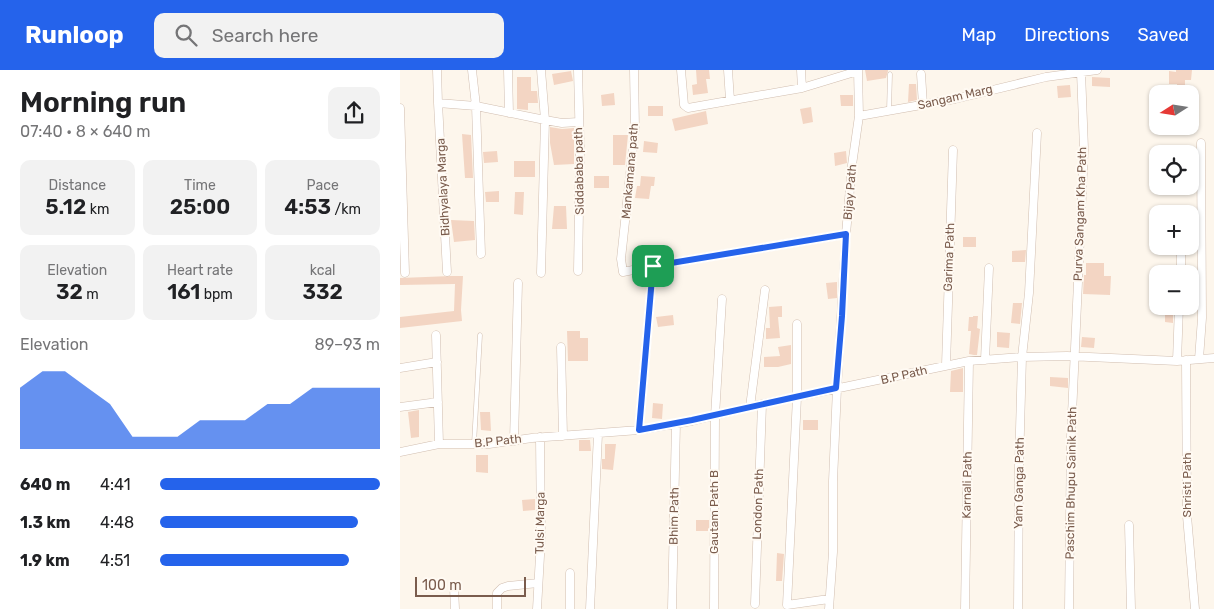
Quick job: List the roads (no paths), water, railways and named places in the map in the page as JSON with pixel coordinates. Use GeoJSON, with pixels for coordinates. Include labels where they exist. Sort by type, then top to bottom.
{"type":"FeatureCollection","features":[{"type":"Feature","properties":{"kind":"street","name":"Bidhyalaya Marga"},"geometry":{"type":"LineString","coordinates":[[437,70],[447,272]]}},
{"type":"Feature","properties":{"kind":"street"},"geometry":{"type":"LineString","coordinates":[[472,70],[476,106],[481,254]]}},
{"type":"Feature","properties":{"kind":"street"},"geometry":{"type":"LineString","coordinates":[[508,70],[509,112]]}},
{"type":"Feature","properties":{"kind":"street"},"geometry":{"type":"LineString","coordinates":[[541,70],[544,120],[541,274]]}},
{"type":"Feature","properties":{"kind":"street","name":"Siddababa path"},"geometry":{"type":"LineString","coordinates":[[578,70],[580,220],[578,271]]}},
{"type":"Feature","properties":{"kind":"street","name":"Mankamana path"},"geometry":{"type":"LineString","coordinates":[[634,70],[635,128],[621,258],[623,272],[653,266]]}},
{"type":"Feature","properties":{"kind":"street"},"geometry":{"type":"LineString","coordinates":[[681,70],[684,105],[688,108],[802,88],[858,71],[859,116]]}},
{"type":"Feature","properties":{"kind":"street"},"geometry":{"type":"LineString","coordinates":[[728,70],[730,100]]}},
{"type":"Feature","properties":{"kind":"street"},"geometry":{"type":"LineString","coordinates":[[801,70],[802,88]]}},
{"type":"Feature","properties":{"kind":"street","name":"Sangam Marg"},"geometry":{"type":"LineString","coordinates":[[859,116],[954,99],[1046,77],[1097,70]]}},
{"type":"Feature","properties":{"kind":"street","name":"Purva Sangam Kha Path"},"geometry":{"type":"LineString","coordinates":[[1074,357],[1084,149],[1081,72]]}},
{"type":"Feature","properties":{"kind":"street"},"geometry":{"type":"LineString","coordinates":[[921,74],[923,105]]}},
{"type":"Feature","properties":{"kind":"street"},"geometry":{"type":"LineString","coordinates":[[438,103],[476,106],[562,124],[578,122]]}},
{"type":"Feature","properties":{"kind":"street"},"geometry":{"type":"LineString","coordinates":[[400,108],[405,272]]}},
{"type":"Feature","properties":{"kind":"street","name":"Bijay Path"},"geometry":{"type":"LineString","coordinates":[[829,609],[833,552],[836,388],[846,234],[859,116]]}},
{"type":"Feature","properties":{"kind":"street","name":"Yam Ganga Path"},"geometry":{"type":"LineString","coordinates":[[1018,609],[1022,357],[1030,293],[1037,133]]}},
{"type":"Feature","properties":{"kind":"street"},"geometry":{"type":"LineString","coordinates":[[1199,359],[1202,318],[1201,143]]}},
{"type":"Feature","properties":{"kind":"street","name":"Garima Path"},"geometry":{"type":"LineString","coordinates":[[946,365],[953,150]]}},
{"type":"Feature","properties":{"kind":"street"},"geometry":{"type":"LineString","coordinates":[[639,430],[653,266],[846,234]]}},
{"type":"Feature","properties":{"kind":"street"},"geometry":{"type":"LineString","coordinates":[[1181,265],[1182,255]]}},
{"type":"Feature","properties":{"kind":"street"},"geometry":{"type":"LineString","coordinates":[[985,360],[989,268]]}},
{"type":"Feature","properties":{"kind":"street"},"geometry":{"type":"LineString","coordinates":[[514,441],[518,282]]}},
{"type":"Feature","properties":{"kind":"street"},"geometry":{"type":"LineString","coordinates":[[750,407],[765,290]]}},
{"type":"Feature","properties":{"kind":"street","name":"Gautam Path B"},"geometry":{"type":"LineString","coordinates":[[714,609],[715,416],[722,299]]}},
{"type":"Feature","properties":{"kind":"street","name":"Shristi Path"},"geometry":{"type":"LineString","coordinates":[[1180,315],[1187,516],[1195,609]]}},
{"type":"Feature","properties":{"kind":"street"},"geometry":{"type":"LineString","coordinates":[[797,324],[796,397],[787,607],[829,599]]}},
{"type":"Feature","properties":{"kind":"street"},"geometry":{"type":"LineString","coordinates":[[436,335],[439,444]]}},
{"type":"Feature","properties":{"kind":"street"},"geometry":{"type":"LineString","coordinates":[[560,347],[563,436]]}},
{"type":"Feature","properties":{"kind":"street","name":"B.P Path"},"geometry":{"type":"LineString","coordinates":[[400,452],[439,444],[489,444],[540,437],[639,430],[715,416],[762,404],[969,361],[1022,357],[1182,360],[1214,358]]}},
{"type":"Feature","properties":{"kind":"street","name":"Paschim Bhupu Sainik Path"},"geometry":{"type":"LineString","coordinates":[[1069,609],[1074,357]]}},
{"type":"Feature","properties":{"kind":"street","name":"Karnali Path"},"geometry":{"type":"LineString","coordinates":[[965,609],[969,361]]}},
{"type":"Feature","properties":{"kind":"street"},"geometry":{"type":"LineString","coordinates":[[400,368],[437,362]]}},
{"type":"Feature","properties":{"kind":"street"},"geometry":{"type":"LineString","coordinates":[[400,407],[438,402]]}},
{"type":"Feature","properties":{"kind":"street","name":"London Path"},"geometry":{"type":"LineString","coordinates":[[755,604],[762,404]]}},
{"type":"Feature","properties":{"kind":"street","name":"Bhim Path"},"geometry":{"type":"LineString","coordinates":[[672,609],[676,423]]}},
{"type":"Feature","properties":{"kind":"street"},"geometry":{"type":"LineString","coordinates":[[590,609],[598,434]]}},
{"type":"Feature","properties":{"kind":"street","name":"Tulsi Marga"},"geometry":{"type":"LineString","coordinates":[[537,609],[541,538],[540,437]]}},
{"type":"Feature","properties":{"kind":"street"},"geometry":{"type":"LineString","coordinates":[[1129,524],[1132,609]]}},
{"type":"Feature","properties":{"kind":"street"},"geometry":{"type":"LineString","coordinates":[[570,573],[570,609]]}},
{"type":"Feature","properties":{"kind":"street"},"geometry":{"type":"LineString","coordinates":[[497,609],[497,592],[502,588],[538,583]]}},
{"type":"Feature","properties":{"kind":"street"},"geometry":{"type":"LineString","coordinates":[[454,588],[455,609]]}},
{"type":"Feature","properties":{"kind":"lane"},"geometry":{"type":"LineString","coordinates":[[889,111],[890,74]]}},
{"type":"Feature","properties":{"kind":"lane"},"geometry":{"type":"LineString","coordinates":[[474,444],[480,335]]}}]}
